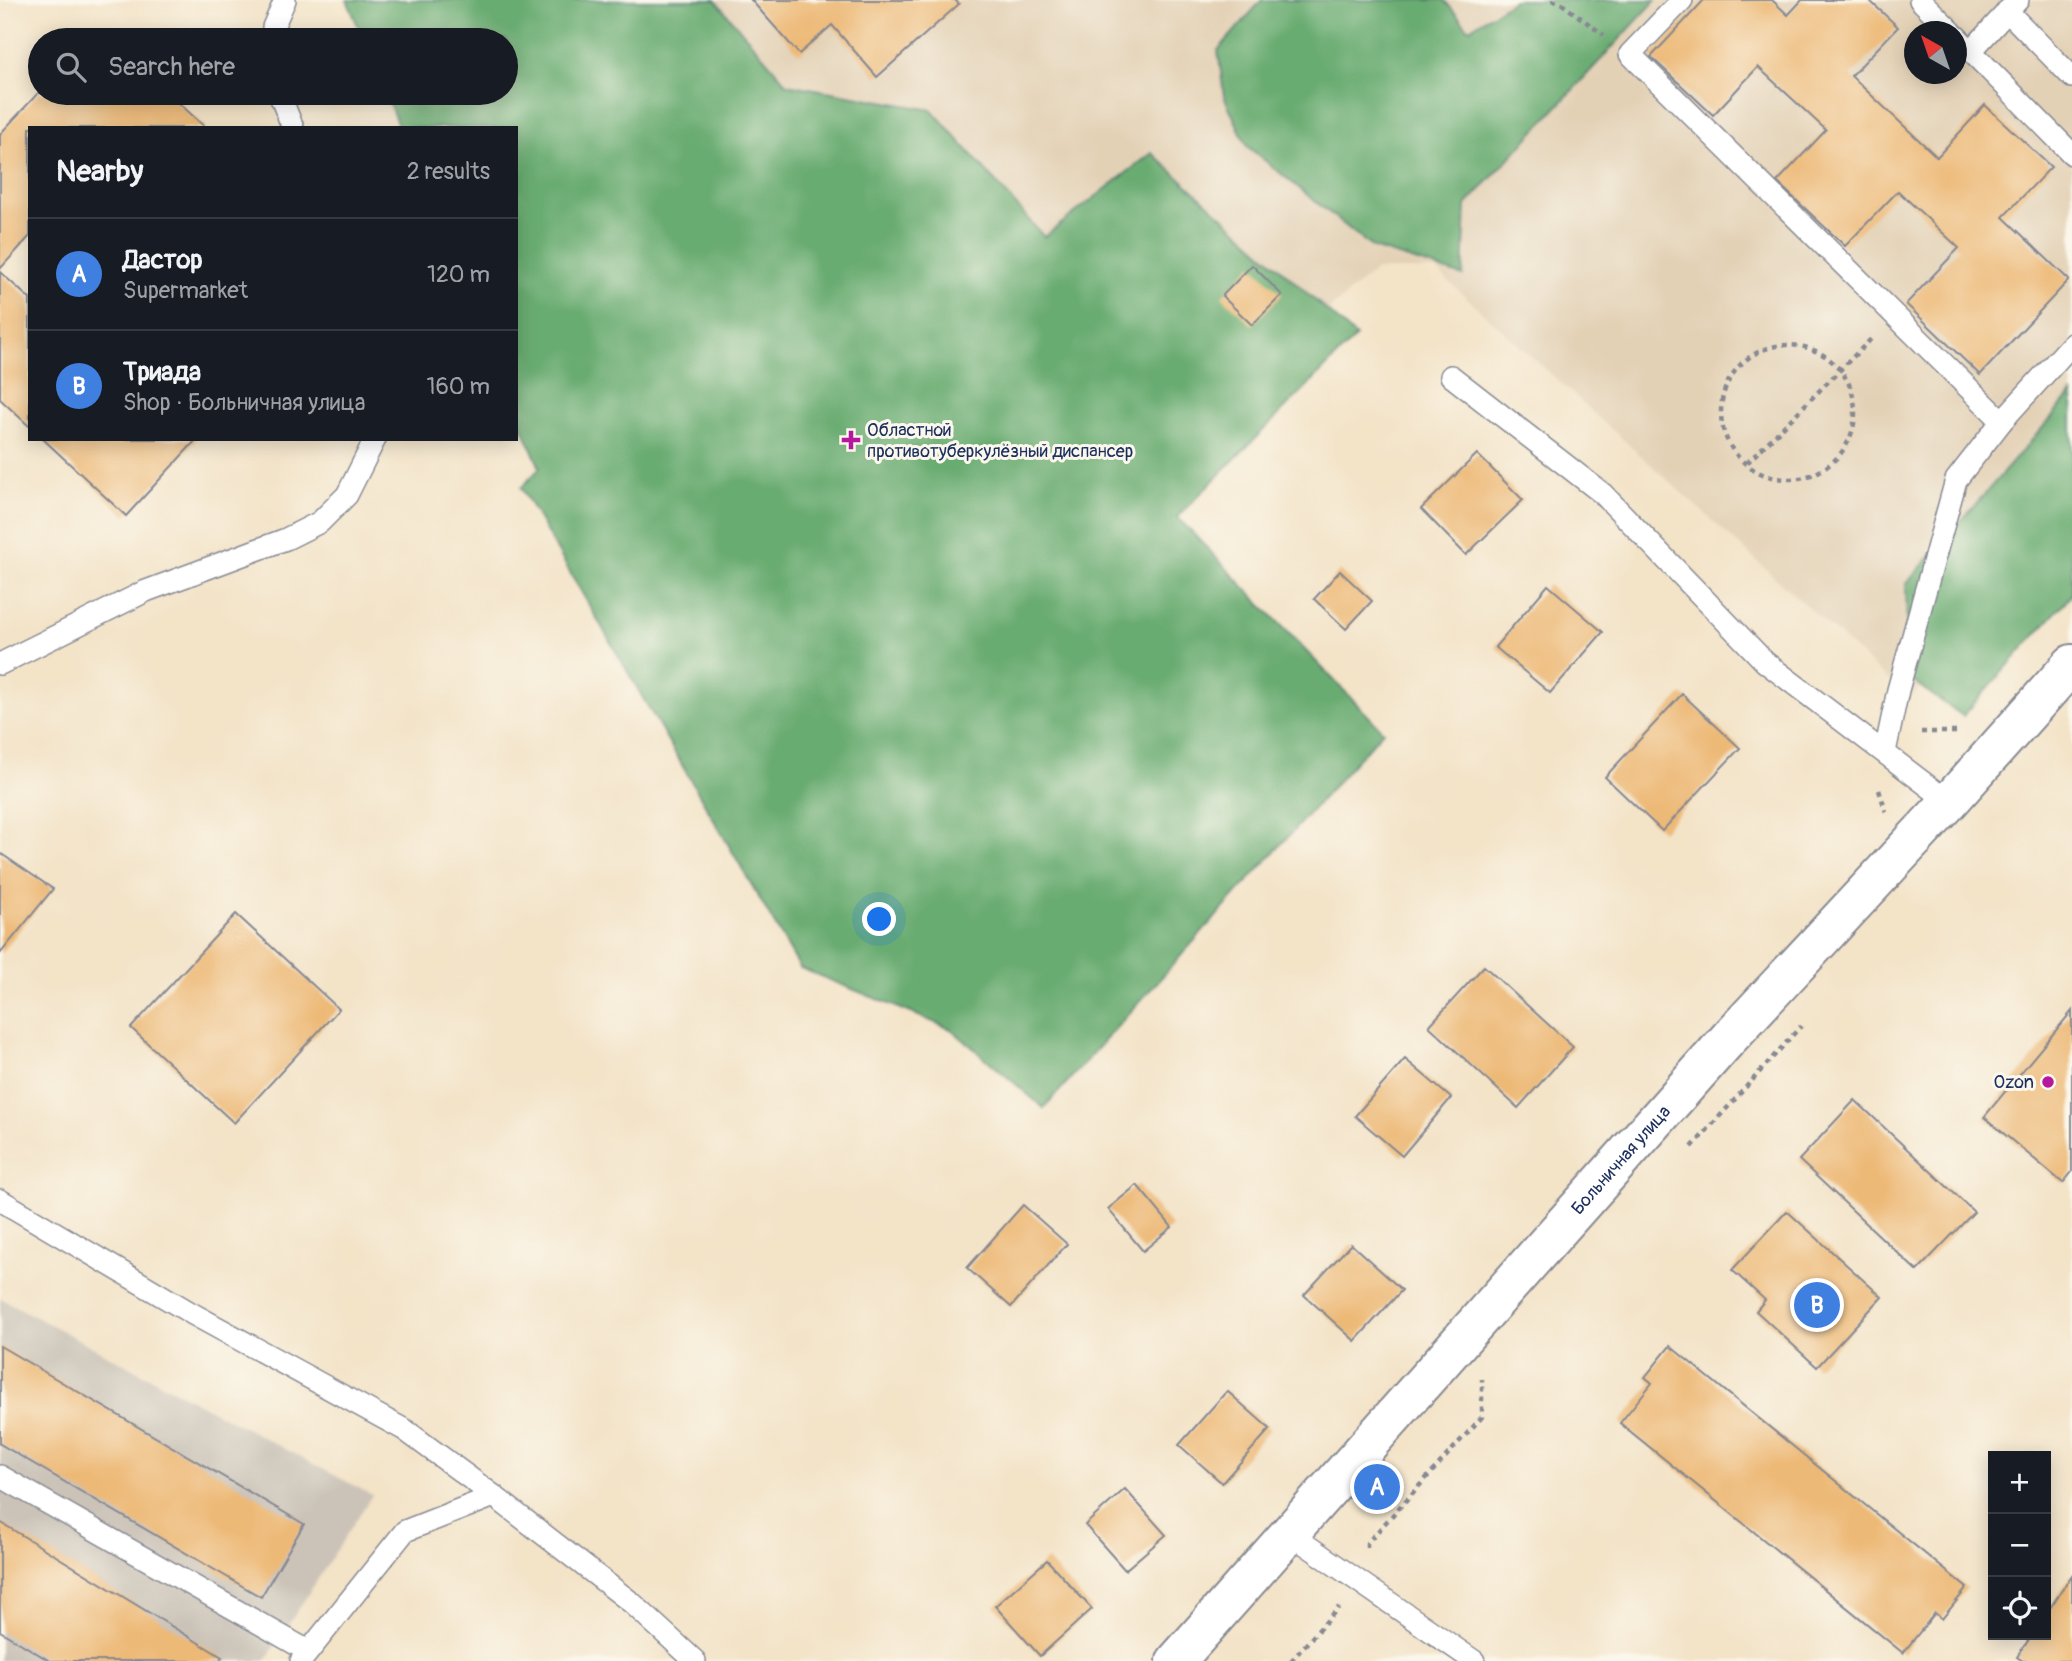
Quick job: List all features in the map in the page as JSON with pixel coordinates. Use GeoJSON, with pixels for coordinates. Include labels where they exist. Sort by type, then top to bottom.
{"type":"FeatureCollection","features":[{"type":"Feature","properties":{"kind":"street","name":"Больничная улица"},"geometry":{"type":"LineString","coordinates":[[1176,1661],[1728,1038],[1950,802],[2072,664]]}},
{"type":"Feature","properties":{"kind":"lane"},"geometry":{"type":"LineString","coordinates":[[273,28],[285,0]]}},
{"type":"Feature","properties":{"kind":"lane"},"geometry":{"type":"LineString","coordinates":[[1682,0],[1630,54],[2002,421]]}},
{"type":"Feature","properties":{"kind":"lane"},"geometry":{"type":"LineString","coordinates":[[1920,0],[1941,21]]}},
{"type":"Feature","properties":{"kind":"lane"},"geometry":{"type":"LineString","coordinates":[[1967,41],[2013,6],[2072,78]]}},
{"type":"Feature","properties":{"kind":"lane"},"geometry":{"type":"LineString","coordinates":[[1967,46],[2072,155]]}},
{"type":"Feature","properties":{"kind":"lane"},"geometry":{"type":"LineString","coordinates":[[284,105],[292,126]]}},
{"type":"Feature","properties":{"kind":"lane"},"geometry":{"type":"LineString","coordinates":[[1885,752],[1898,690],[1956,480],[2002,421],[2072,344]]}},
{"type":"Feature","properties":{"kind":"lane"},"geometry":{"type":"LineString","coordinates":[[1451,376],[1603,494],[1765,662],[1950,802]]}},
{"type":"Feature","properties":{"kind":"lane"},"geometry":{"type":"LineString","coordinates":[[0,664],[146,591],[285,539],[320,522],[347,495],[374,441]]}},
{"type":"Feature","properties":{"kind":"lane"},"geometry":{"type":"LineString","coordinates":[[0,1200],[191,1313],[405,1430],[632,1603],[695,1661]]}},
{"type":"Feature","properties":{"kind":"lane"},"geometry":{"type":"LineString","coordinates":[[0,1476],[305,1656],[405,1531],[494,1496]]}},
{"type":"Feature","properties":{"kind":"lane"},"geometry":{"type":"LineString","coordinates":[[1289,1533],[1474,1661]]}},
{"type":"Feature","properties":{"kind":"path"},"geometry":{"type":"LineString","coordinates":[[1552,0],[1562,2],[1630,54]]}},
{"type":"Feature","properties":{"kind":"path"},"geometry":{"type":"LineString","coordinates":[[1747,464],[1895,316]]}},
{"type":"Feature","properties":{"kind":"path"},"geometry":{"type":"LineString","coordinates":[[1785,344],[1806,346],[1826,356],[1841,369],[1852,389],[1856,410],[1852,432],[1842,453],[1825,468],[1803,477],[1781,478],[1759,472],[1741,459],[1727,441],[1721,419],[1723,396],[1731,377],[1745,360],[1764,349],[1785,344]]}},
{"type":"Feature","properties":{"kind":"path"},"geometry":{"type":"LineString","coordinates":[[1688,1151],[1810,1016]]}},
{"type":"Feature","properties":{"kind":"path"},"geometry":{"type":"LineString","coordinates":[[1291,1661],[1360,1583],[1367,1543],[1482,1417],[1481,1380],[1491,1369]]}},
{"type":"Feature","properties":{"kind":"shaded area","name":"Областной противотуберкулёзный диспансер"},"geometry":{"type":"Polygon","coordinates":[[[347,0],[2072,0],[2072,513],[1909,699],[1436,270],[1376,270],[715,825],[521,488],[540,468],[518,417],[518,126],[398,126],[390,105],[518,105],[518,28],[359,28],[347,0]]]}},
{"type":"Feature","properties":{"kind":"shaded area"},"geometry":{"type":"Polygon","coordinates":[[[0,1298],[372,1495],[265,1661],[0,1661],[0,1298]]]}},
{"type":"Feature","properties":{"kind":"green space"},"geometry":{"type":"Polygon","coordinates":[[[347,0],[715,0],[787,84],[932,110],[1044,237],[1152,153],[1356,337],[1177,517],[1383,731],[1044,1108],[951,1029],[800,968],[521,488],[540,468],[518,417],[518,126],[398,126],[390,105],[518,105],[518,28],[359,28],[347,0]]]}},
{"type":"Feature","properties":{"kind":"green space"},"geometry":{"type":"Polygon","coordinates":[[[1262,0],[1444,0],[1469,29],[1514,0],[1656,0],[1466,205],[1463,276],[1373,248],[1247,146],[1224,96],[1218,50],[1262,0]]]}},
{"type":"Feature","properties":{"kind":"green space"},"geometry":{"type":"Polygon","coordinates":[[[2072,394],[2072,594],[1963,716],[1908,678],[1906,584],[2072,394]]]}},
{"type":"Feature","properties":{"kind":"building"},"geometry":{"type":"Polygon","coordinates":[[[751,0],[955,0],[959,4],[877,77],[832,25],[799,54],[751,0]]]}},
{"type":"Feature","properties":{"kind":"building"},"geometry":{"type":"Polygon","coordinates":[[[1704,0],[1772,0],[1788,15],[1802,0],[1869,0],[1898,27],[1851,76],[1937,157],[1985,105],[2051,167],[2003,217],[2069,280],[1980,375],[1906,304],[1959,248],[1898,191],[1845,246],[1777,182],[1826,130],[1758,67],[1713,115],[1651,57],[1704,0]]]}},
{"type":"Feature","properties":{"kind":"building"},"geometry":{"type":"Polygon","coordinates":[[[28,104],[181,105],[204,126],[28,126],[28,238],[0,269],[0,134],[28,104]]]}},
{"type":"Feature","properties":{"kind":"building"},"geometry":{"type":"Polygon","coordinates":[[[1252,265],[1282,295],[1252,325],[1222,296],[1252,265]]]}},
{"type":"Feature","properties":{"kind":"building"},"geometry":{"type":"Polygon","coordinates":[[[0,272],[28,297],[28,425],[0,399],[0,272]]]}},
{"type":"Feature","properties":{"kind":"building"},"geometry":{"type":"Polygon","coordinates":[[[45,441],[195,441],[126,516],[45,441]]]}},
{"type":"Feature","properties":{"kind":"building"},"geometry":{"type":"Polygon","coordinates":[[[1477,454],[1523,500],[1466,555],[1421,509],[1477,454]]]}},
{"type":"Feature","properties":{"kind":"building"},"geometry":{"type":"Polygon","coordinates":[[[1340,571],[1372,601],[1346,629],[1314,599],[1340,571]]]}},
{"type":"Feature","properties":{"kind":"building"},"geometry":{"type":"Polygon","coordinates":[[[1548,585],[1603,632],[1550,693],[1495,647],[1548,585]]]}},
{"type":"Feature","properties":{"kind":"building"},"geometry":{"type":"Polygon","coordinates":[[[1682,694],[1740,748],[1662,831],[1605,777],[1682,694]]]}},
{"type":"Feature","properties":{"kind":"building"},"geometry":{"type":"Polygon","coordinates":[[[0,853],[53,889],[0,954],[0,853]]]}},
{"type":"Feature","properties":{"kind":"building"},"geometry":{"type":"Polygon","coordinates":[[[236,914],[339,1009],[234,1123],[131,1028],[236,914]]]}},
{"type":"Feature","properties":{"kind":"building"},"geometry":{"type":"Polygon","coordinates":[[[1484,966],[1573,1047],[1518,1108],[1429,1026],[1484,966]]]}},
{"type":"Feature","properties":{"kind":"building"},"geometry":{"type":"Polygon","coordinates":[[[2072,1011],[2072,1172],[2063,1183],[1984,1117],[2072,1011]]]}},
{"type":"Feature","properties":{"kind":"building"},"geometry":{"type":"Polygon","coordinates":[[[1405,1059],[1451,1098],[1402,1156],[1355,1116],[1405,1059]]]}},
{"type":"Feature","properties":{"kind":"building"},"geometry":{"type":"Polygon","coordinates":[[[1855,1100],[1974,1212],[1917,1271],[1799,1160],[1855,1100]]]}},
{"type":"Feature","properties":{"kind":"building"},"geometry":{"type":"Polygon","coordinates":[[[1137,1185],[1172,1227],[1143,1251],[1108,1209],[1137,1185]]]}},
{"type":"Feature","properties":{"kind":"building"},"geometry":{"type":"Polygon","coordinates":[[[1023,1205],[1067,1244],[1011,1307],[967,1268],[1023,1205]]]}},
{"type":"Feature","properties":{"kind":"building"},"geometry":{"type":"Polygon","coordinates":[[[1787,1211],[1882,1297],[1817,1367],[1756,1311],[1765,1300],[1732,1270],[1787,1211]]]}},
{"type":"Feature","properties":{"kind":"building"},"geometry":{"type":"Polygon","coordinates":[[[1351,1244],[1402,1290],[1355,1341],[1304,1295],[1351,1244]]]}},
{"type":"Feature","properties":{"kind":"building"},"geometry":{"type":"Polygon","coordinates":[[[0,1346],[304,1524],[261,1597],[0,1444],[0,1346]]]}},
{"type":"Feature","properties":{"kind":"building"},"geometry":{"type":"Polygon","coordinates":[[[1670,1346],[1967,1588],[1942,1619],[1935,1613],[1903,1653],[1620,1423],[1652,1383],[1645,1377],[1670,1346]]]}},
{"type":"Feature","properties":{"kind":"building"},"geometry":{"type":"Polygon","coordinates":[[[1227,1391],[1270,1429],[1222,1483],[1179,1445],[1227,1391]]]}},
{"type":"Feature","properties":{"kind":"building"},"geometry":{"type":"Polygon","coordinates":[[[1125,1489],[1166,1535],[1125,1570],[1085,1525],[1125,1489]]]}},
{"type":"Feature","properties":{"kind":"building"},"geometry":{"type":"Polygon","coordinates":[[[0,1522],[222,1657],[219,1661],[50,1661],[0,1631],[0,1522]]]}},
{"type":"Feature","properties":{"kind":"building"},"geometry":{"type":"Polygon","coordinates":[[[1047,1560],[1092,1609],[1040,1656],[995,1606],[1047,1560]]]}},
{"type":"Feature","properties":{"kind":"building"},"geometry":{"type":"Polygon","coordinates":[[[2072,1575],[2072,1661],[2023,1661],[2017,1657],[2029,1640],[2051,1640],[2051,1606],[2072,1575]]]}},
{"type":"Feature","properties":{"kind":"place","name":"Областной противотуберкулёзный диспансер"},"geometry":{"type":"Point","coordinates":[851,440]}},
{"type":"Feature","properties":{"kind":"place","name":"Ozon"},"geometry":{"type":"Point","coordinates":[2048,1082]}},
{"type":"Feature","properties":{"kind":"place","name":"Триада"},"geometry":{"type":"Point","coordinates":[1817,1305]}},
{"type":"Feature","properties":{"kind":"place","name":"Дастор"},"geometry":{"type":"Point","coordinates":[1377,1487]}}]}
